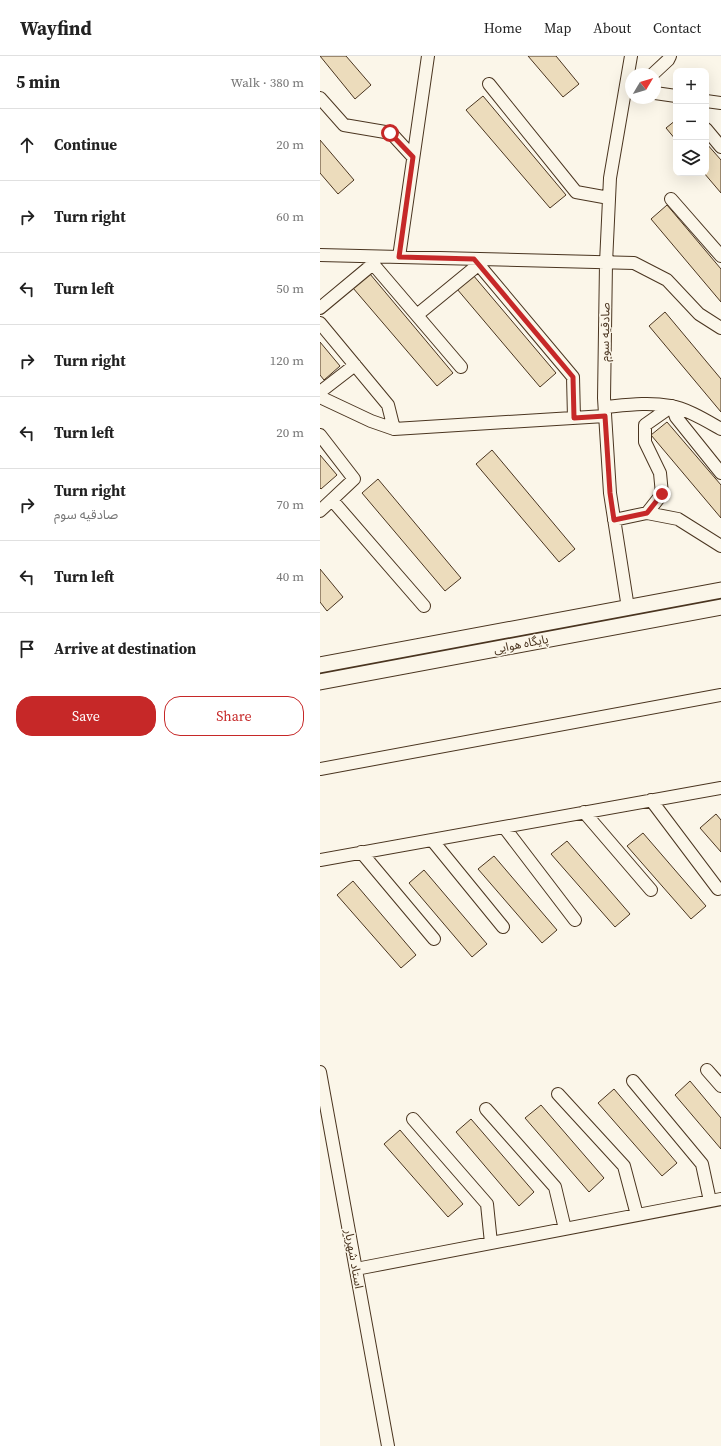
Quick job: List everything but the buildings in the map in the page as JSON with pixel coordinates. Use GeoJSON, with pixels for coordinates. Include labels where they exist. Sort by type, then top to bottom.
{"type":"FeatureCollection","features":[{"type":"Feature","properties":{"kind":"main road","name":"پایگاه هوایی"},"geometry":{"type":"LineString","coordinates":[[320,665],[721,590]]}},
{"type":"Feature","properties":{"kind":"main road","name":"پایگاه هوایی"},"geometry":{"type":"LineString","coordinates":[[320,682],[721,607]]}},
{"type":"Feature","properties":{"kind":"main road"},"geometry":{"type":"LineString","coordinates":[[628,608],[630,624]]}},
{"type":"Feature","properties":{"kind":"street"},"geometry":{"type":"LineString","coordinates":[[399,257],[428,56]]}},
{"type":"Feature","properties":{"kind":"street","name":"صادقیه سوم"},"geometry":{"type":"LineString","coordinates":[[630,68],[631,56]]}},
{"type":"Feature","properties":{"kind":"street"},"geometry":{"type":"LineString","coordinates":[[659,68],[670,56]]}},
{"type":"Feature","properties":{"kind":"street"},"geometry":{"type":"LineString","coordinates":[[489,84],[576,192],[609,198]]}},
{"type":"Feature","properties":{"kind":"street"},"geometry":{"type":"LineString","coordinates":[[661,93],[673,95]]}},
{"type":"Feature","properties":{"kind":"street"},"geometry":{"type":"LineString","coordinates":[[320,98],[344,125],[390,133],[413,157]]}},
{"type":"Feature","properties":{"kind":"street"},"geometry":{"type":"LineString","coordinates":[[709,101],[721,103]]}},
{"type":"Feature","properties":{"kind":"street","name":"صادقیه سوم"},"geometry":{"type":"LineString","coordinates":[[625,104],[610,178],[606,263],[605,412],[610,493],[628,608]]}},
{"type":"Feature","properties":{"kind":"street"},"geometry":{"type":"LineString","coordinates":[[709,133],[721,147]]}},
{"type":"Feature","properties":{"kind":"street"},"geometry":{"type":"LineString","coordinates":[[671,199],[721,256]]}},
{"type":"Feature","properties":{"kind":"street"},"geometry":{"type":"LineString","coordinates":[[320,254],[476,262],[634,263],[667,280],[699,314],[721,328]]}},
{"type":"Feature","properties":{"kind":"street"},"geometry":{"type":"LineString","coordinates":[[417,315],[476,262]]}},
{"type":"Feature","properties":{"kind":"street"},"geometry":{"type":"LineString","coordinates":[[476,262],[573,377],[574,418]]}},
{"type":"Feature","properties":{"kind":"street"},"geometry":{"type":"LineString","coordinates":[[320,308],[373,264],[460,367]]}},
{"type":"Feature","properties":{"kind":"street"},"geometry":{"type":"LineString","coordinates":[[320,323],[388,405],[394,429]]}},
{"type":"Feature","properties":{"kind":"street"},"geometry":{"type":"LineString","coordinates":[[320,392],[355,365]]}},
{"type":"Feature","properties":{"kind":"street"},"geometry":{"type":"LineString","coordinates":[[320,397],[371,421],[394,429],[574,418],[640,404],[672,406],[703,418],[721,429]]}},
{"type":"Feature","properties":{"kind":"street"},"geometry":{"type":"LineString","coordinates":[[672,406],[676,417],[721,473]]}},
{"type":"Feature","properties":{"kind":"street"},"geometry":{"type":"LineString","coordinates":[[647,513],[662,494],[660,473],[645,442],[645,425],[672,406]]}},
{"type":"Feature","properties":{"kind":"street"},"geometry":{"type":"LineString","coordinates":[[320,435],[354,479],[320,511]]}},
{"type":"Feature","properties":{"kind":"street"},"geometry":{"type":"LineString","coordinates":[[332,500],[424,606]]}},
{"type":"Feature","properties":{"kind":"street"},"geometry":{"type":"LineString","coordinates":[[614,520],[647,513],[678,519],[721,546]]}},
{"type":"Feature","properties":{"kind":"street"},"geometry":{"type":"LineString","coordinates":[[320,769],[721,695]]}},
{"type":"Feature","properties":{"kind":"street"},"geometry":{"type":"LineString","coordinates":[[320,860],[721,788]]}},
{"type":"Feature","properties":{"kind":"street"},"geometry":{"type":"LineString","coordinates":[[651,800],[718,889]]}},
{"type":"Feature","properties":{"kind":"street"},"geometry":{"type":"LineString","coordinates":[[584,812],[651,890]]}},
{"type":"Feature","properties":{"kind":"street"},"geometry":{"type":"LineString","coordinates":[[504,827],[575,920]]}},
{"type":"Feature","properties":{"kind":"street"},"geometry":{"type":"LineString","coordinates":[[432,840],[503,927]]}},
{"type":"Feature","properties":{"kind":"street"},"geometry":{"type":"LineString","coordinates":[[361,852],[434,939]]}},
{"type":"Feature","properties":{"kind":"street"},"geometry":{"type":"LineString","coordinates":[[707,1070],[721,1086]]}},
{"type":"Feature","properties":{"kind":"street","name":"استاد شهریار"},"geometry":{"type":"LineString","coordinates":[[320,1072],[356,1269],[384,1445]]}},
{"type":"Feature","properties":{"kind":"street"},"geometry":{"type":"LineString","coordinates":[[356,1269],[716,1200],[702,1164],[633,1081]]}},
{"type":"Feature","properties":{"kind":"street"},"geometry":{"type":"LineString","coordinates":[[558,1094],[624,1166],[637,1215]]}},
{"type":"Feature","properties":{"kind":"street"},"geometry":{"type":"LineString","coordinates":[[486,1109],[556,1186],[565,1229]]}},
{"type":"Feature","properties":{"kind":"street"},"geometry":{"type":"LineString","coordinates":[[413,1120],[487,1204],[490,1243]]}},
{"type":"Feature","properties":{"kind":"route"},"geometry":{"type":"LineString","coordinates":[[390,133],[413,157],[399,257],[474,259],[573,377],[574,418],[605,416],[610,493],[614,520],[647,513],[662,494]]}}]}
